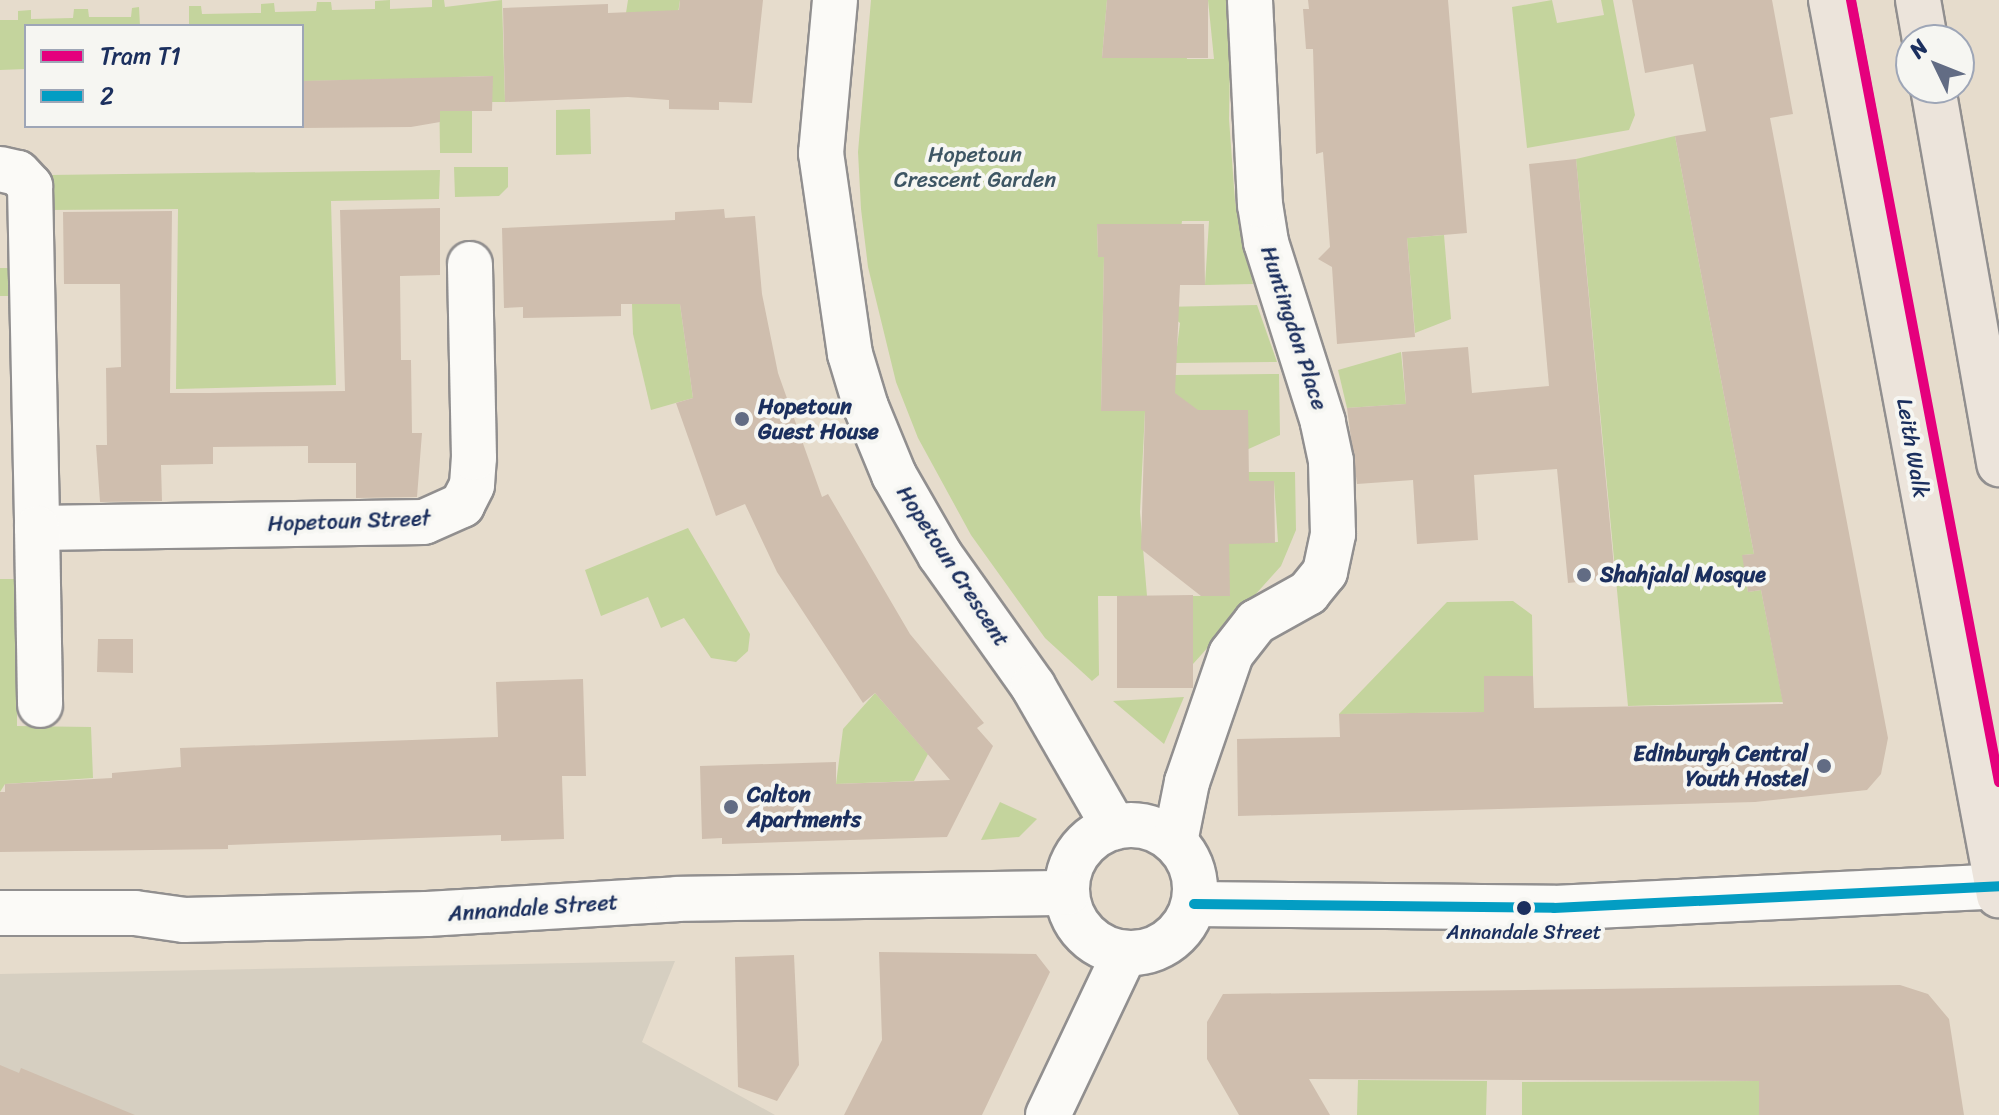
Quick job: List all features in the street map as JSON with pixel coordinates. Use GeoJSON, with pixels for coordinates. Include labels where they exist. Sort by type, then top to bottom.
{"type":"FeatureCollection","features":[{"type":"Feature","properties":{"kind":"main road","name":"Leith Walk"},"geometry":{"type":"LineString","coordinates":[[1831,0],[1998,889]]}},
{"type":"Feature","properties":{"kind":"main road"},"geometry":{"type":"LineString","coordinates":[[1918,0],[1922,24]]}},
{"type":"Feature","properties":{"kind":"main road"},"geometry":{"type":"LineString","coordinates":[[1936,104],[1999,464]]}},
{"type":"Feature","properties":{"kind":"street","name":"Hopetoun Crescent"},"geometry":{"type":"LineString","coordinates":[[835,0],[821,153],[850,354],[866,407],[894,475],[933,542],[1033,686],[1114,827]]}},
{"type":"Feature","properties":{"kind":"street","name":"Huntingdon Place"},"geometry":{"type":"LineString","coordinates":[[1175,842],[1187,782],[1231,654],[1256,622],[1308,593],[1325,572],[1333,534],[1331,461],[1323,422],[1266,242],[1260,205],[1250,0]]}},
{"type":"Feature","properties":{"kind":"street"},"geometry":{"type":"LineString","coordinates":[[0,169],[18,173],[30,186],[40,705]]}},
{"type":"Feature","properties":{"kind":"street","name":"Hopetoun Street"},"geometry":{"type":"LineString","coordinates":[[37,528],[424,522],[452,511],[472,485],[474,458],[470,264]]}},
{"type":"Feature","properties":{"kind":"street"},"geometry":{"type":"LineString","coordinates":[[1114,827],[1151,828],[1175,842],[1191,866],[1194,904],[1169,941],[1148,951],[1125,953],[1087,936],[1075,921],[1067,893],[1079,852],[1114,827]]}},
{"type":"Feature","properties":{"kind":"street"},"geometry":{"type":"LineString","coordinates":[[1194,904],[1554,908],[1998,889]]}},
{"type":"Feature","properties":{"kind":"street","name":"Annandale Street"},"geometry":{"type":"LineString","coordinates":[[0,913],[200,919],[427,914],[677,899],[1067,893]]}},
{"type":"Feature","properties":{"kind":"street"},"geometry":{"type":"LineString","coordinates":[[1048,1115],[1125,953]]}},
{"type":"Feature","properties":{"kind":"shaded area"},"geometry":{"type":"Polygon","coordinates":[[[675,961],[642,1042],[775,1115],[0,1115],[0,974],[675,961]]]}},
{"type":"Feature","properties":{"kind":"green space"},"geometry":{"type":"Polygon","coordinates":[[[390,0],[390,9],[432,7],[432,0],[444,0],[445,7],[502,0],[505,102],[492,102],[492,76],[457,77],[457,111],[472,111],[472,153],[440,153],[439,79],[304,81],[304,24],[189,24],[189,6],[201,6],[202,14],[261,13],[261,4],[274,3],[275,12],[316,11],[317,2],[331,2],[332,10],[375,9],[375,1],[390,0]]]}},
{"type":"Feature","properties":{"kind":"green space"},"geometry":{"type":"Polygon","coordinates":[[[628,0],[680,0],[677,20],[626,13],[628,0]]]}},
{"type":"Feature","properties":{"kind":"green space","name":"Hopetoun Crescent Garden"},"geometry":{"type":"Polygon","coordinates":[[[871,0],[1107,0],[1102,58],[1186,53],[1187,59],[1214,59],[1208,0],[1231,0],[1229,119],[1235,201],[1253,284],[1205,285],[1209,221],[1182,221],[1181,228],[1097,225],[1098,256],[1104,257],[1101,411],[1145,411],[1140,512],[1147,596],[1098,596],[1099,675],[1092,681],[1045,638],[971,535],[918,438],[896,382],[868,267],[861,209],[858,152],[871,0]]]}},
{"type":"Feature","properties":{"kind":"green space"},"geometry":{"type":"Polygon","coordinates":[[[1552,0],[1557,23],[1604,15],[1601,0],[1613,0],[1635,115],[1629,130],[1527,148],[1512,7],[1552,0]]]}},
{"type":"Feature","properties":{"kind":"green space"},"geometry":{"type":"Polygon","coordinates":[[[139,7],[140,24],[24,24],[24,69],[0,70],[0,20],[18,20],[18,11],[31,10],[31,19],[73,18],[74,9],[88,9],[89,17],[131,17],[132,8],[139,7]]]}},
{"type":"Feature","properties":{"kind":"green space"},"geometry":{"type":"Polygon","coordinates":[[[590,109],[591,154],[556,155],[556,110],[590,109]]]}},
{"type":"Feature","properties":{"kind":"green space"},"geometry":{"type":"Polygon","coordinates":[[[1675,136],[1754,554],[1743,555],[1748,592],[1761,590],[1783,702],[1628,706],[1576,159],[1675,136]]]}},
{"type":"Feature","properties":{"kind":"green space"},"geometry":{"type":"Polygon","coordinates":[[[454,167],[508,167],[508,187],[499,196],[455,197],[454,167]]]}},
{"type":"Feature","properties":{"kind":"green space"},"geometry":{"type":"Polygon","coordinates":[[[440,170],[439,199],[331,201],[336,385],[176,389],[178,209],[50,210],[49,175],[440,170]]]}},
{"type":"Feature","properties":{"kind":"green space"},"geometry":{"type":"Polygon","coordinates":[[[1444,235],[1451,319],[1415,333],[1407,238],[1444,235]]]}},
{"type":"Feature","properties":{"kind":"green space"},"geometry":{"type":"Polygon","coordinates":[[[0,268],[15,268],[16,296],[0,296],[0,268]]]}},
{"type":"Feature","properties":{"kind":"green space"},"geometry":{"type":"Polygon","coordinates":[[[632,304],[680,304],[693,398],[651,410],[633,334],[632,304]]]}},
{"type":"Feature","properties":{"kind":"green space"},"geometry":{"type":"Polygon","coordinates":[[[1257,305],[1277,362],[1175,363],[1180,323],[1161,307],[1257,305]]]}},
{"type":"Feature","properties":{"kind":"green space"},"geometry":{"type":"Polygon","coordinates":[[[1401,352],[1406,404],[1347,408],[1338,370],[1401,352]]]}},
{"type":"Feature","properties":{"kind":"green space"},"geometry":{"type":"Polygon","coordinates":[[[1279,374],[1280,435],[1244,451],[1178,411],[1181,398],[1175,395],[1175,375],[1279,374]]]}},
{"type":"Feature","properties":{"kind":"green space"},"geometry":{"type":"Polygon","coordinates":[[[1244,472],[1295,472],[1296,530],[1281,566],[1193,664],[1193,596],[1230,596],[1223,535],[1249,543],[1278,542],[1274,482],[1245,482],[1244,472]]]}},
{"type":"Feature","properties":{"kind":"green space"},"geometry":{"type":"Polygon","coordinates":[[[688,528],[750,634],[748,651],[736,662],[711,658],[684,618],[661,628],[648,597],[601,616],[585,570],[688,528]]]}},
{"type":"Feature","properties":{"kind":"green space"},"geometry":{"type":"Polygon","coordinates":[[[0,579],[17,579],[17,726],[91,727],[93,778],[5,784],[0,792],[0,579]]]}},
{"type":"Feature","properties":{"kind":"green space"},"geometry":{"type":"Polygon","coordinates":[[[1513,601],[1532,615],[1533,676],[1484,676],[1484,712],[1339,714],[1447,602],[1513,601]]]}},
{"type":"Feature","properties":{"kind":"green space"},"geometry":{"type":"Polygon","coordinates":[[[875,693],[928,754],[914,781],[836,784],[843,729],[875,693]]]}},
{"type":"Feature","properties":{"kind":"green space"},"geometry":{"type":"Polygon","coordinates":[[[1184,697],[1164,744],[1113,701],[1184,697]]]}},
{"type":"Feature","properties":{"kind":"green space"},"geometry":{"type":"Polygon","coordinates":[[[1000,802],[1037,819],[1019,837],[981,840],[1000,802]]]}},
{"type":"Feature","properties":{"kind":"green space"},"geometry":{"type":"Polygon","coordinates":[[[1358,1080],[1487,1081],[1486,1115],[1357,1115],[1358,1080]]]}},
{"type":"Feature","properties":{"kind":"green space"},"geometry":{"type":"Polygon","coordinates":[[[1759,1081],[1759,1115],[1522,1115],[1522,1082],[1759,1081]]]}},
{"type":"Feature","properties":{"kind":"building"},"geometry":{"type":"Polygon","coordinates":[[[680,0],[763,0],[752,103],[719,102],[719,110],[669,109],[669,100],[628,97],[505,102],[503,8],[608,4],[608,13],[679,10],[680,0]]]}},
{"type":"Feature","properties":{"kind":"building"},"geometry":{"type":"Polygon","coordinates":[[[1107,0],[1208,0],[1208,58],[1102,58],[1107,0]]]}},
{"type":"Feature","properties":{"kind":"building"},"geometry":{"type":"Polygon","coordinates":[[[1308,0],[1448,0],[1467,233],[1407,238],[1415,337],[1337,344],[1332,267],[1318,259],[1330,247],[1323,152],[1316,154],[1313,49],[1306,49],[1303,9],[1309,9],[1308,0]]]}},
{"type":"Feature","properties":{"kind":"building"},"geometry":{"type":"Polygon","coordinates":[[[1632,0],[1772,0],[1793,114],[1770,118],[1888,738],[1881,774],[1867,790],[1755,802],[1238,816],[1237,739],[1340,737],[1339,714],[1484,712],[1484,676],[1533,676],[1534,708],[1783,704],[1761,590],[1748,592],[1742,555],[1754,554],[1675,136],[1706,131],[1693,64],[1645,73],[1632,0]]]}},
{"type":"Feature","properties":{"kind":"building"},"geometry":{"type":"Polygon","coordinates":[[[493,76],[492,111],[440,111],[440,122],[411,127],[304,128],[304,81],[493,76]]]}},
{"type":"Feature","properties":{"kind":"building"},"geometry":{"type":"Polygon","coordinates":[[[1576,159],[1615,578],[1568,583],[1557,469],[1474,475],[1478,540],[1417,544],[1413,480],[1357,484],[1347,408],[1406,404],[1402,352],[1468,347],[1472,393],[1549,386],[1529,164],[1576,159]]]}},
{"type":"Feature","properties":{"kind":"building"},"geometry":{"type":"Polygon","coordinates":[[[440,208],[440,275],[400,276],[401,360],[411,360],[412,433],[422,433],[417,497],[356,498],[356,463],[308,463],[308,446],[213,447],[213,464],[161,465],[162,501],[100,502],[96,445],[107,445],[106,368],[121,367],[120,284],[64,284],[63,212],[172,211],[170,393],[209,393],[345,391],[340,210],[440,208]]]}},
{"type":"Feature","properties":{"kind":"building"},"geometry":{"type":"Polygon","coordinates":[[[724,209],[725,218],[755,216],[762,294],[778,373],[822,497],[828,494],[910,634],[984,723],[977,728],[993,746],[947,837],[722,844],[722,838],[702,839],[700,766],[836,762],[836,784],[950,780],[875,693],[863,703],[777,572],[745,504],[716,516],[676,403],[693,398],[680,304],[621,304],[621,316],[523,318],[523,307],[504,308],[502,228],[675,220],[675,212],[724,209]]]}},
{"type":"Feature","properties":{"kind":"building"},"geometry":{"type":"Polygon","coordinates":[[[1097,224],[1204,224],[1205,285],[1180,285],[1175,393],[1198,410],[1248,410],[1249,481],[1274,481],[1275,543],[1229,544],[1230,596],[1201,596],[1141,549],[1145,411],[1101,411],[1104,257],[1098,257],[1097,224]]]}},
{"type":"Feature","properties":{"kind":"building"},"geometry":{"type":"Polygon","coordinates":[[[1193,595],[1193,688],[1117,688],[1117,596],[1193,595]]]}},
{"type":"Feature","properties":{"kind":"building"},"geometry":{"type":"Polygon","coordinates":[[[98,639],[133,639],[133,673],[97,672],[98,639]]]}},
{"type":"Feature","properties":{"kind":"building"},"geometry":{"type":"Polygon","coordinates":[[[583,679],[586,776],[562,776],[564,839],[501,841],[501,835],[228,845],[228,849],[0,852],[0,792],[5,792],[5,784],[112,778],[112,773],[181,767],[180,748],[498,737],[496,682],[583,679]]]}},
{"type":"Feature","properties":{"kind":"building"},"geometry":{"type":"Polygon","coordinates":[[[879,952],[1036,954],[1050,972],[982,1115],[844,1115],[882,1040],[879,952]]]}},
{"type":"Feature","properties":{"kind":"building"},"geometry":{"type":"Polygon","coordinates":[[[794,955],[799,1065],[777,1101],[738,1087],[735,957],[794,955]]]}},
{"type":"Feature","properties":{"kind":"building"},"geometry":{"type":"Polygon","coordinates":[[[1900,985],[1928,994],[1949,1019],[1964,1115],[1759,1115],[1759,1081],[1309,1079],[1330,1115],[1239,1115],[1207,1059],[1207,1022],[1223,994],[1900,985]]]}},
{"type":"Feature","properties":{"kind":"building"},"geometry":{"type":"Polygon","coordinates":[[[0,1065],[19,1073],[21,1068],[135,1115],[0,1115],[0,1065]]]}},
{"type":"Feature","properties":{"kind":"tram line","name":"T1"},"geometry":{"type":"LineString","coordinates":[[1851,0],[1999,782]]}},
{"type":"Feature","properties":{"kind":"transit line","name":"2"},"geometry":{"type":"LineString","coordinates":[[1194,904],[1554,908],[1999,886]]}},
{"type":"Feature","properties":{"kind":"place","name":"Hopetoun Guest House"},"geometry":{"type":"Point","coordinates":[742,419]}},
{"type":"Feature","properties":{"kind":"place","name":"Shahjalal Mosque"},"geometry":{"type":"Point","coordinates":[1584,575]}},
{"type":"Feature","properties":{"kind":"place","name":"Edinburgh Central Youth Hostel"},"geometry":{"type":"Point","coordinates":[1824,766]}},
{"type":"Feature","properties":{"kind":"place","name":"Calton Apartments"},"geometry":{"type":"Point","coordinates":[731,807]}},
{"type":"Feature","properties":{"kind":"place","name":"Annandale Street"},"geometry":{"type":"Point","coordinates":[1524,908]}}]}
